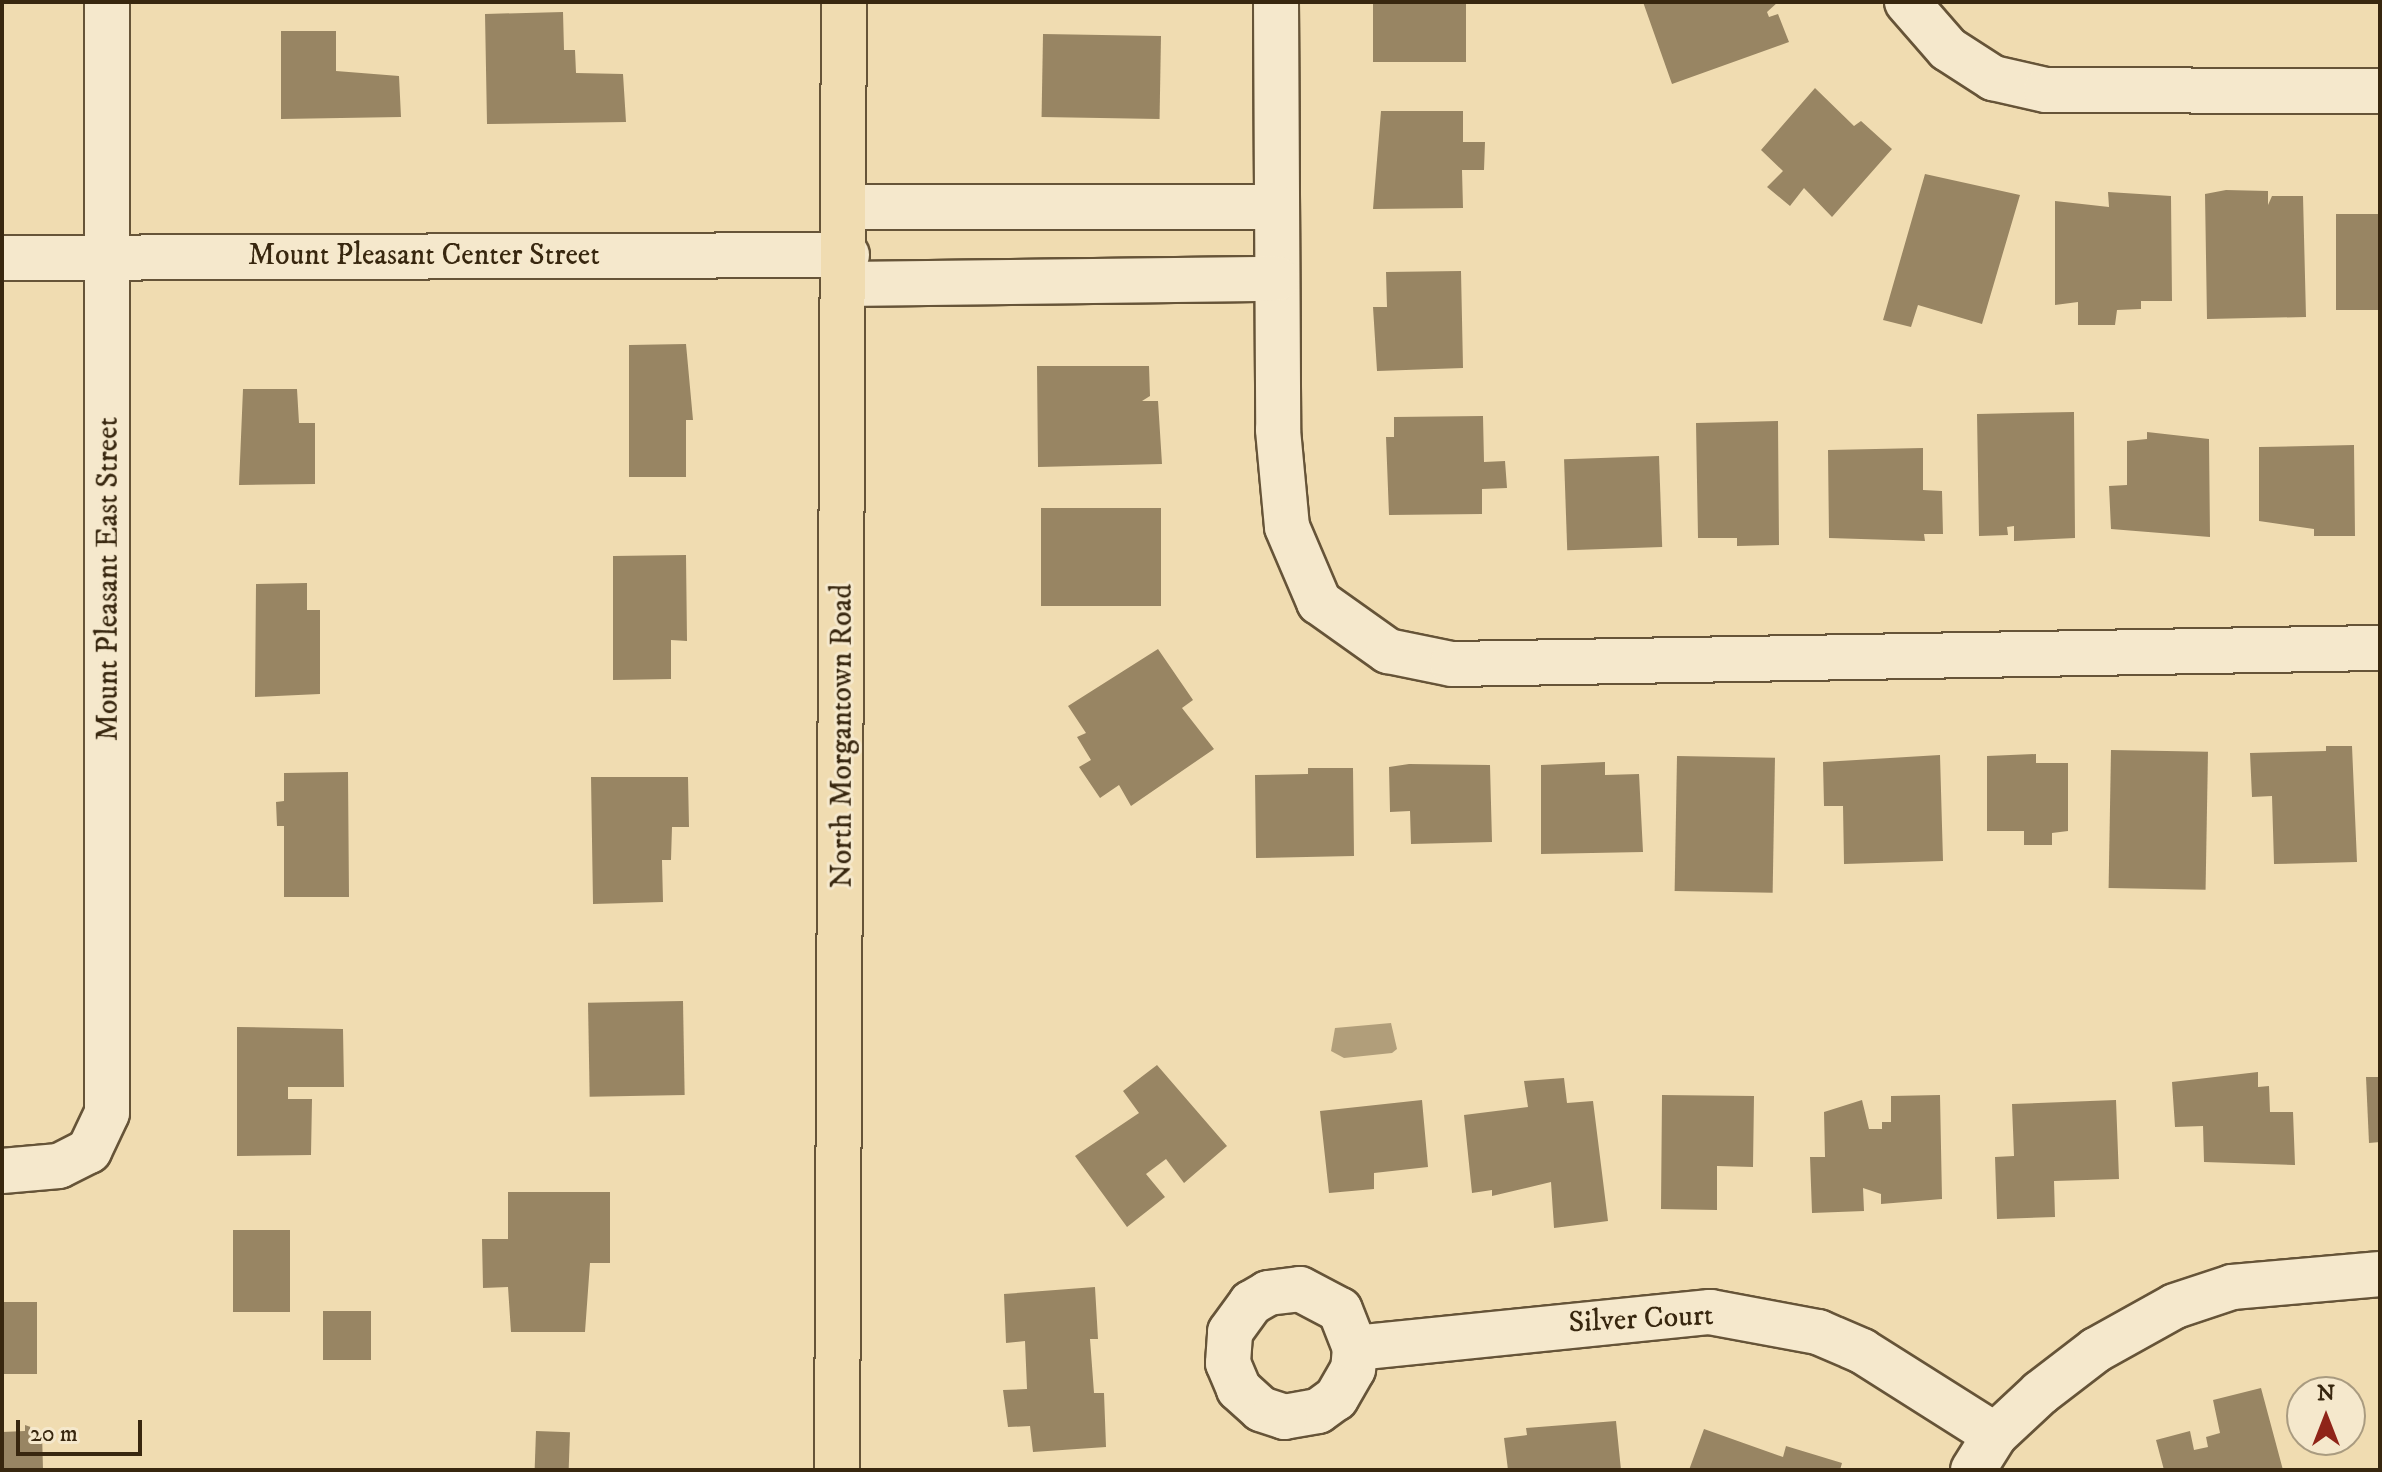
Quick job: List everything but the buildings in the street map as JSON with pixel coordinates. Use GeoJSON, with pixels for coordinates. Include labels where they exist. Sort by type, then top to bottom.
{"type":"FeatureCollection","features":[{"type":"Feature","properties":{"kind":"main road","name":"North Morgantown Road"},"geometry":{"type":"LineString","coordinates":[[837,1470],[847,269],[844,2]]}},
{"type":"Feature","properties":{"kind":"street","name":"Mount Pleasant East Street"},"geometry":{"type":"LineString","coordinates":[[2,1171],[59,1166],[89,1151],[107,1113],[111,1073],[107,2]]}},
{"type":"Feature","properties":{"kind":"street"},"geometry":{"type":"LineString","coordinates":[[1276,2],[1278,430],[1287,527],[1319,602],[1388,651],[1452,664],[2380,648]]}},
{"type":"Feature","properties":{"kind":"street"},"geometry":{"type":"LineString","coordinates":[[1907,2],[1948,49],[1993,78],[2046,90],[2380,91]]}},
{"type":"Feature","properties":{"kind":"street"},"geometry":{"type":"LineString","coordinates":[[846,207],[1277,207]]}},
{"type":"Feature","properties":{"kind":"street","name":"Mount Pleasant Center Street"},"geometry":{"type":"LineString","coordinates":[[2,258],[847,269],[1277,279]]}},
{"type":"Feature","properties":{"kind":"street"},"geometry":{"type":"LineString","coordinates":[[1984,1453],[2096,1350],[2175,1306],[2232,1287],[2380,1274]]}},
{"type":"Feature","properties":{"kind":"street","name":"Silver Court"},"geometry":{"type":"LineString","coordinates":[[1355,1348],[1710,1312],[1818,1332],[1889,1367],[1984,1453]]}},
{"type":"Feature","properties":{"kind":"shaded area"},"geometry":{"type":"Polygon","coordinates":[[[1391,1023],[1397,1049],[1392,1053],[1344,1058],[1331,1051],[1335,1028],[1391,1023]]]}}]}
